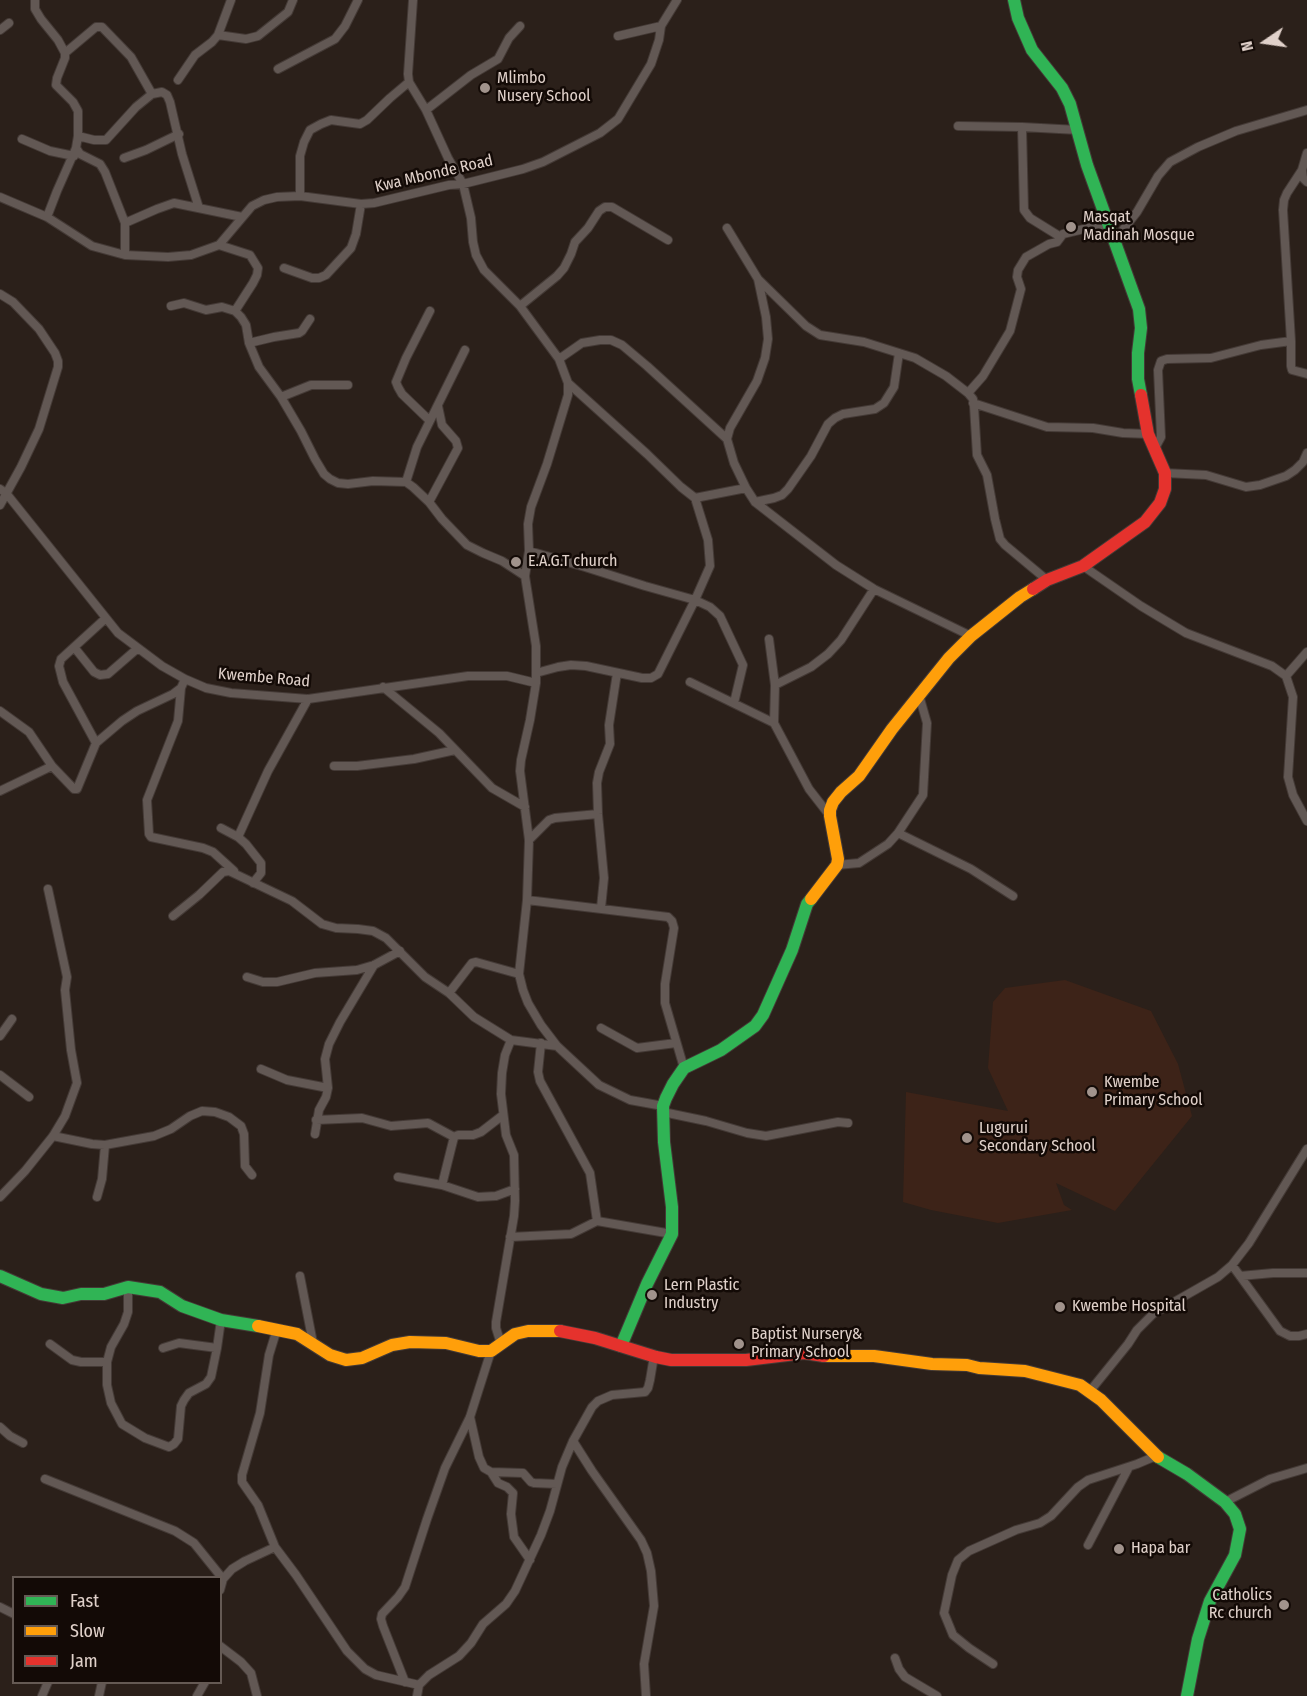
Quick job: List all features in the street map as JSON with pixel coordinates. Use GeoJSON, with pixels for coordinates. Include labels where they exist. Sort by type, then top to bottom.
{"type":"FeatureCollection","features":[{"type":"Feature","properties":{"kind":"street"},"geometry":{"type":"LineString","coordinates":[[35,0],[35,9],[65,53],[56,85],[78,111],[78,136],[75,152],[47,217]]}},
{"type":"Feature","properties":{"kind":"street"},"geometry":{"type":"LineString","coordinates":[[178,80],[195,54],[218,35],[231,0]]}},
{"type":"Feature","properties":{"kind":"street"},"geometry":{"type":"LineString","coordinates":[[218,35],[246,39],[258,36],[288,12],[293,0]]}},
{"type":"Feature","properties":{"kind":"street"},"geometry":{"type":"LineString","coordinates":[[278,69],[340,34],[358,0]]}},
{"type":"Feature","properties":{"kind":"street"},"geometry":{"type":"LineString","coordinates":[[413,0],[409,82],[426,110],[463,184],[469,206],[476,255],[484,270],[520,306],[559,359],[568,383],[568,395],[531,507],[528,524],[525,576],[536,645],[536,678],[521,760],[521,782],[529,840],[527,900],[519,974],[528,1003],[557,1046],[599,1085],[630,1100],[747,1133],[766,1136],[838,1122],[848,1123]]}},
{"type":"Feature","properties":{"kind":"street","name":"Kwa Mbonde Road"},"geometry":{"type":"LineString","coordinates":[[219,245],[252,206],[277,197],[300,196],[361,204],[374,203],[463,184],[543,162],[600,134],[622,113],[651,64],[661,26],[677,0]]}},
{"type":"Feature","properties":{"kind":"street"},"geometry":{"type":"LineString","coordinates":[[621,1346],[647,1284],[672,1234],[672,1207],[666,1167],[663,1109],[673,1084],[684,1068],[722,1050],[755,1026],[763,1015],[792,950],[807,904],[837,866],[838,859],[830,816],[833,802],[859,776],[919,695],[949,658],[971,636],[1020,597],[1047,580],[1083,566],[1145,522],[1160,503],[1165,489],[1165,473],[1148,434],[1138,379],[1141,328],[1139,309],[1087,165],[1070,104],[1062,88],[1032,50],[1018,18],[1014,0]]}},
{"type":"Feature","properties":{"kind":"street"},"geometry":{"type":"LineString","coordinates":[[0,30],[9,23]]}},
{"type":"Feature","properties":{"kind":"street"},"geometry":{"type":"LineString","coordinates":[[426,110],[471,75],[498,59],[508,38],[520,26]]}},
{"type":"Feature","properties":{"kind":"street"},"geometry":{"type":"LineString","coordinates":[[618,36],[661,26]]}},
{"type":"Feature","properties":{"kind":"street"},"geometry":{"type":"LineString","coordinates":[[65,53],[96,27],[102,27],[131,57],[152,94]]}},
{"type":"Feature","properties":{"kind":"street"},"geometry":{"type":"LineString","coordinates":[[300,196],[300,156],[310,130],[331,120],[360,124],[409,82]]}},
{"type":"Feature","properties":{"kind":"street"},"geometry":{"type":"LineString","coordinates":[[78,136],[106,140],[136,107],[152,94],[166,95],[199,208]]}},
{"type":"Feature","properties":{"kind":"street"},"geometry":{"type":"LineString","coordinates":[[1115,240],[1137,212],[1158,176],[1170,162],[1236,131],[1307,110]]}},
{"type":"Feature","properties":{"kind":"street"},"geometry":{"type":"LineString","coordinates":[[958,126],[1078,130]]}},
{"type":"Feature","properties":{"kind":"street"},"geometry":{"type":"LineString","coordinates":[[1022,127],[1024,210],[1030,218],[1059,236]]}},
{"type":"Feature","properties":{"kind":"street"},"geometry":{"type":"LineString","coordinates":[[124,158],[179,134]]}},
{"type":"Feature","properties":{"kind":"street"},"geometry":{"type":"LineString","coordinates":[[22,139],[50,151],[75,152],[100,164],[124,222],[125,255]]}},
{"type":"Feature","properties":{"kind":"street"},"geometry":{"type":"LineString","coordinates":[[1307,153],[1302,170],[1284,200],[1283,210],[1291,366],[1292,370],[1307,374]]}},
{"type":"Feature","properties":{"kind":"street"},"geometry":{"type":"LineString","coordinates":[[1302,170],[1303,178],[1307,182]]}},
{"type":"Feature","properties":{"kind":"street"},"geometry":{"type":"LineString","coordinates":[[0,197],[47,217],[93,246],[125,255],[168,257],[191,255],[219,245],[250,255],[258,268],[254,284],[235,311]]}},
{"type":"Feature","properties":{"kind":"street"},"geometry":{"type":"LineString","coordinates":[[124,222],[167,204],[180,204],[242,217]]}},
{"type":"Feature","properties":{"kind":"street"},"geometry":{"type":"LineString","coordinates":[[284,268],[312,278],[326,275],[351,248],[361,204]]}},
{"type":"Feature","properties":{"kind":"street"},"geometry":{"type":"LineString","coordinates":[[520,306],[564,268],[574,242],[588,228],[599,211],[605,207],[612,207],[669,240]]}},
{"type":"Feature","properties":{"kind":"street"},"geometry":{"type":"LineString","coordinates":[[1059,236],[1109,223]]}},
{"type":"Feature","properties":{"kind":"street"},"geometry":{"type":"LineString","coordinates":[[727,228],[758,279],[806,326],[820,335],[864,342],[915,358],[946,376],[968,393],[973,403],[977,455],[987,476],[994,519],[1000,539],[1047,580]]}},
{"type":"Feature","properties":{"kind":"street"},"geometry":{"type":"LineString","coordinates":[[968,393],[983,376],[1010,331],[1021,289],[1017,276],[1018,270],[1026,257],[1057,242],[1059,236]]}},
{"type":"Feature","properties":{"kind":"street"},"geometry":{"type":"LineString","coordinates":[[727,440],[730,428],[757,381],[765,358],[768,339],[758,279]]}},
{"type":"Feature","properties":{"kind":"street"},"geometry":{"type":"LineString","coordinates":[[0,294],[13,302],[39,329],[55,352],[58,361],[39,429],[21,466],[3,491],[0,505]]}},
{"type":"Feature","properties":{"kind":"street"},"geometry":{"type":"LineString","coordinates":[[171,306],[183,303],[206,310],[222,307],[235,311],[241,316],[246,325],[249,343],[260,367],[281,397],[324,474],[330,479],[348,484],[373,481],[406,482],[429,502],[467,545],[502,561],[525,576]]}},
{"type":"Feature","properties":{"kind":"street"},"geometry":{"type":"LineString","coordinates":[[429,420],[402,394],[396,382],[430,310]]}},
{"type":"Feature","properties":{"kind":"street"},"geometry":{"type":"LineString","coordinates":[[249,343],[298,333],[310,319]]}},
{"type":"Feature","properties":{"kind":"street"},"geometry":{"type":"LineString","coordinates":[[559,359],[582,343],[611,340],[622,345],[727,440],[734,463],[755,502],[836,565],[874,589],[971,636]]}},
{"type":"Feature","properties":{"kind":"street"},"geometry":{"type":"LineString","coordinates":[[1155,448],[1161,437],[1158,370],[1161,361],[1211,358],[1261,345],[1291,341]]}},
{"type":"Feature","properties":{"kind":"street"},"geometry":{"type":"LineString","coordinates":[[406,482],[417,447],[429,420],[465,350]]}},
{"type":"Feature","properties":{"kind":"street"},"geometry":{"type":"LineString","coordinates":[[755,502],[782,495],[788,489],[811,456],[828,424],[835,418],[843,414],[875,409],[884,403],[894,387],[899,353]]}},
{"type":"Feature","properties":{"kind":"street"},"geometry":{"type":"LineString","coordinates":[[536,678],[558,667],[571,665],[642,678],[651,678],[658,674],[710,566],[708,540],[695,498],[681,488],[568,383]]}},
{"type":"Feature","properties":{"kind":"street"},"geometry":{"type":"LineString","coordinates":[[281,397],[312,385],[348,385]]}},
{"type":"Feature","properties":{"kind":"street"},"geometry":{"type":"LineString","coordinates":[[973,403],[1047,427],[1093,428],[1148,434]]}},
{"type":"Feature","properties":{"kind":"street"},"geometry":{"type":"LineString","coordinates":[[429,502],[458,448],[456,441],[442,425],[438,406]]}},
{"type":"Feature","properties":{"kind":"street"},"geometry":{"type":"LineString","coordinates":[[1165,473],[1206,475],[1246,487],[1286,476],[1295,470],[1307,453]]}},
{"type":"Feature","properties":{"kind":"street"},"geometry":{"type":"LineString","coordinates":[[695,498],[746,488]]}},
{"type":"Feature","properties":{"kind":"street","name":"Kwembe Road"},"geometry":{"type":"LineString","coordinates":[[3,491],[118,633],[162,666],[206,688],[231,693],[308,699],[468,676],[536,678]]}},
{"type":"Feature","properties":{"kind":"street"},"geometry":{"type":"LineString","coordinates":[[528,551],[695,600],[710,607],[720,616],[742,660],[743,669],[734,703]]}},
{"type":"Feature","properties":{"kind":"street"},"geometry":{"type":"LineString","coordinates":[[1083,566],[1141,606],[1186,633],[1272,666],[1286,676],[1293,697],[1288,777],[1293,795],[1307,821]]}},
{"type":"Feature","properties":{"kind":"street"},"geometry":{"type":"LineString","coordinates":[[775,686],[811,667],[828,654],[874,589]]}},
{"type":"Feature","properties":{"kind":"street"},"geometry":{"type":"LineString","coordinates":[[96,743],[63,682],[59,666],[61,659],[106,618]]}},
{"type":"Feature","properties":{"kind":"street"},"geometry":{"type":"LineString","coordinates":[[769,639],[775,686],[774,723],[809,789],[830,816]]}},
{"type":"Feature","properties":{"kind":"street"},"geometry":{"type":"LineString","coordinates":[[74,647],[94,672],[100,675],[108,674],[138,648]]}},
{"type":"Feature","properties":{"kind":"street"},"geometry":{"type":"LineString","coordinates":[[1286,676],[1307,652]]}},
{"type":"Feature","properties":{"kind":"street"},"geometry":{"type":"LineString","coordinates":[[601,908],[604,878],[597,783],[610,744],[609,725],[617,673]]}},
{"type":"Feature","properties":{"kind":"street"},"geometry":{"type":"LineString","coordinates":[[185,679],[181,688],[178,721],[147,800],[148,834],[151,837],[213,852],[237,873],[292,902],[322,924],[373,932],[386,938],[426,977],[449,993],[474,1017],[511,1040],[557,1046]]}},
{"type":"Feature","properties":{"kind":"street"},"geometry":{"type":"LineString","coordinates":[[690,682],[774,723]]}},
{"type":"Feature","properties":{"kind":"street"},"geometry":{"type":"LineString","coordinates":[[383,687],[439,733],[492,788],[525,807]]}},
{"type":"Feature","properties":{"kind":"street"},"geometry":{"type":"LineString","coordinates":[[0,711],[29,732],[52,766],[74,789],[77,789],[96,743],[137,711],[181,688]]}},
{"type":"Feature","properties":{"kind":"street"},"geometry":{"type":"LineString","coordinates":[[837,866],[859,863],[888,844],[924,795],[927,723],[919,695]]}},
{"type":"Feature","properties":{"kind":"street"},"geometry":{"type":"LineString","coordinates":[[238,837],[268,771],[308,699]]}},
{"type":"Feature","properties":{"kind":"street"},"geometry":{"type":"LineString","coordinates":[[334,766],[369,765],[414,759],[455,750]]}},
{"type":"Feature","properties":{"kind":"street"},"geometry":{"type":"LineString","coordinates":[[0,791],[52,766]]}},
{"type":"Feature","properties":{"kind":"street"},"geometry":{"type":"LineString","coordinates":[[529,840],[549,820],[598,814]]}},
{"type":"Feature","properties":{"kind":"street"},"geometry":{"type":"LineString","coordinates":[[221,828],[238,837],[261,863],[261,873],[253,883]]}},
{"type":"Feature","properties":{"kind":"street"},"geometry":{"type":"LineString","coordinates":[[898,833],[971,869],[1013,896]]}},
{"type":"Feature","properties":{"kind":"street"},"geometry":{"type":"LineString","coordinates":[[173,916],[223,872],[237,873]]}},
{"type":"Feature","properties":{"kind":"street"},"geometry":{"type":"LineString","coordinates":[[0,1197],[25,1171],[53,1136],[65,1116],[77,1083],[65,990],[67,977],[48,889]]}},
{"type":"Feature","properties":{"kind":"street"},"geometry":{"type":"LineString","coordinates":[[527,900],[668,917],[672,921],[674,928],[665,984],[665,1003],[684,1068]]}},
{"type":"Feature","properties":{"kind":"street"},"geometry":{"type":"LineString","coordinates":[[247,977],[263,982],[277,982],[298,976],[357,970],[374,965],[400,951]]}},
{"type":"Feature","properties":{"kind":"street"},"geometry":{"type":"LineString","coordinates":[[449,993],[472,963],[476,962],[519,974]]}},
{"type":"Feature","properties":{"kind":"street"},"geometry":{"type":"LineString","coordinates":[[315,1134],[316,1120],[328,1088],[325,1067],[329,1044],[374,965]]}},
{"type":"Feature","properties":{"kind":"street"},"geometry":{"type":"LineString","coordinates":[[0,1036],[12,1019]]}},
{"type":"Feature","properties":{"kind":"street"},"geometry":{"type":"LineString","coordinates":[[601,1028],[637,1048],[676,1043]]}},
{"type":"Feature","properties":{"kind":"street"},"geometry":{"type":"LineString","coordinates":[[405,1682],[383,1626],[382,1614],[405,1587],[445,1468],[470,1417],[498,1336],[496,1322],[514,1216],[514,1155],[506,1135],[501,1094],[505,1055],[511,1040]]}},
{"type":"Feature","properties":{"kind":"street"},"geometry":{"type":"LineString","coordinates":[[541,1043],[538,1062],[540,1081],[590,1173],[597,1221]]}},
{"type":"Feature","properties":{"kind":"street"},"geometry":{"type":"LineString","coordinates":[[261,1069],[287,1080],[328,1088]]}},
{"type":"Feature","properties":{"kind":"street"},"geometry":{"type":"LineString","coordinates":[[0,1075],[29,1096]]}},
{"type":"Feature","properties":{"kind":"street"},"geometry":{"type":"LineString","coordinates":[[53,1136],[105,1145],[154,1136],[196,1114],[215,1112],[229,1117],[241,1126],[244,1134],[245,1166],[252,1175]]}},
{"type":"Feature","properties":{"kind":"street"},"geometry":{"type":"LineString","coordinates":[[316,1120],[362,1118],[392,1126],[428,1123],[454,1137],[481,1132],[503,1115]]}},
{"type":"Feature","properties":{"kind":"street"},"geometry":{"type":"LineString","coordinates":[[442,1185],[454,1137]]}},
{"type":"Feature","properties":{"kind":"street"},"geometry":{"type":"LineString","coordinates":[[97,1197],[102,1179],[105,1145]]}},
{"type":"Feature","properties":{"kind":"street"},"geometry":{"type":"LineString","coordinates":[[1090,1391],[1128,1344],[1137,1329],[1153,1314],[1218,1277],[1232,1264],[1249,1243],[1307,1149]]}},
{"type":"Feature","properties":{"kind":"street"},"geometry":{"type":"LineString","coordinates":[[398,1177],[442,1185],[478,1197],[496,1196],[515,1189]]}},
{"type":"Feature","properties":{"kind":"street"},"geometry":{"type":"LineString","coordinates":[[510,1237],[571,1234],[597,1221],[672,1234]]}},
{"type":"Feature","properties":{"kind":"street"},"geometry":{"type":"LineString","coordinates":[[1232,1264],[1280,1331],[1290,1336],[1307,1334]]}},
{"type":"Feature","properties":{"kind":"street"},"geometry":{"type":"LineString","coordinates":[[1240,1276],[1307,1273]]}},
{"type":"Feature","properties":{"kind":"street"},"geometry":{"type":"LineString","coordinates":[[0,1276],[42,1294],[63,1298],[81,1294],[104,1294],[128,1287],[160,1292],[182,1306],[221,1320],[297,1334],[330,1355],[346,1360],[362,1358],[392,1345],[410,1342],[446,1343],[479,1351],[496,1347],[515,1334],[528,1331],[562,1331],[671,1360],[746,1360],[804,1353],[825,1356],[874,1356],[932,1365],[967,1365],[1025,1371],[1080,1385],[1101,1400],[1156,1456],[1187,1474],[1225,1502],[1235,1514],[1240,1529],[1238,1545],[1210,1601],[1198,1639],[1187,1696]]}},
{"type":"Feature","properties":{"kind":"street"},"geometry":{"type":"LineString","coordinates":[[300,1276],[313,1343]]}},
{"type":"Feature","properties":{"kind":"street"},"geometry":{"type":"LineString","coordinates":[[128,1287],[128,1312],[111,1347],[107,1362],[107,1385],[111,1403],[122,1424],[146,1438],[169,1447],[178,1439],[181,1406],[189,1393],[206,1383],[211,1377],[221,1320]]}},
{"type":"Feature","properties":{"kind":"street"},"geometry":{"type":"LineString","coordinates":[[277,1329],[267,1364],[260,1413],[242,1479],[245,1489],[258,1504],[275,1547],[346,1651],[364,1669],[376,1675],[420,1685]]}},
{"type":"Feature","properties":{"kind":"street"},"geometry":{"type":"LineString","coordinates":[[164,1348],[179,1343],[217,1348]]}},
{"type":"Feature","properties":{"kind":"street"},"geometry":{"type":"LineString","coordinates":[[50,1344],[72,1360],[107,1362]]}},
{"type":"Feature","properties":{"kind":"street"},"geometry":{"type":"LineString","coordinates":[[417,1696],[420,1685],[429,1675],[459,1656],[483,1624],[506,1604],[514,1591],[530,1560],[550,1511],[573,1441],[592,1407],[598,1401],[612,1395],[645,1392],[650,1380],[654,1356]]}},
{"type":"Feature","properties":{"kind":"street"},"geometry":{"type":"LineString","coordinates":[[470,1417],[479,1457],[484,1468],[491,1472],[498,1483],[507,1486],[513,1493],[511,1514],[514,1537],[530,1560]]}},
{"type":"Feature","properties":{"kind":"street"},"geometry":{"type":"LineString","coordinates":[[0,1427],[23,1443]]}},
{"type":"Feature","properties":{"kind":"street"},"geometry":{"type":"LineString","coordinates":[[573,1441],[592,1472],[641,1540],[647,1553],[654,1606],[644,1664],[646,1696]]}},
{"type":"Feature","properties":{"kind":"street"},"geometry":{"type":"LineString","coordinates":[[993,1665],[953,1635],[944,1613],[952,1575],[958,1560],[969,1551],[1027,1526],[1040,1523],[1051,1516],[1078,1487],[1088,1480],[1156,1456]]}},
{"type":"Feature","properties":{"kind":"street"},"geometry":{"type":"LineString","coordinates":[[1088,1545],[1129,1467]]}},
{"type":"Feature","properties":{"kind":"street"},"geometry":{"type":"LineString","coordinates":[[1225,1502],[1270,1479],[1307,1468]]}},
{"type":"Feature","properties":{"kind":"street"},"geometry":{"type":"LineString","coordinates":[[491,1472],[519,1472],[534,1483],[557,1484]]}},
{"type":"Feature","properties":{"kind":"street"},"geometry":{"type":"LineString","coordinates":[[45,1479],[175,1531],[194,1543],[221,1576]]}},
{"type":"Feature","properties":{"kind":"street"},"geometry":{"type":"LineString","coordinates":[[222,1583],[232,1569],[275,1547]]}},
{"type":"Feature","properties":{"kind":"street"},"geometry":{"type":"LineString","coordinates":[[222,1648],[251,1673],[257,1696]]}},
{"type":"Feature","properties":{"kind":"street"},"geometry":{"type":"LineString","coordinates":[[895,1658],[905,1677],[938,1696]]}},
{"type":"Feature","properties":{"kind":"shaded area","name":"Kwembe Primary School"},"geometry":{"type":"Polygon","coordinates":[[[1065,980],[1151,1011],[1178,1064],[1192,1116],[1115,1211],[1056,1183],[1064,1205],[1072,1210],[998,1223],[903,1202],[906,1092],[1008,1111],[988,1068],[993,1002],[1005,988],[1065,980]]]}},
{"type":"Feature","properties":{"kind":"traffic: fast"},"geometry":{"type":"LineString","coordinates":[[1014,0],[1018,18],[1032,50],[1062,88],[1070,104],[1087,165],[1139,309],[1141,328],[1138,379],[1141,395]]}},
{"type":"Feature","properties":{"kind":"traffic: fast"},"geometry":{"type":"LineString","coordinates":[[621,1346],[647,1284],[672,1234],[672,1207],[664,1142],[663,1106],[666,1098],[684,1068],[721,1050],[755,1026],[763,1015],[792,950],[807,904],[811,899]]}},
{"type":"Feature","properties":{"kind":"traffic: fast"},"geometry":{"type":"LineString","coordinates":[[0,1276],[41,1294],[63,1298],[81,1294],[104,1294],[128,1287],[160,1292],[182,1306],[221,1320],[258,1326]]}},
{"type":"Feature","properties":{"kind":"traffic: fast"},"geometry":{"type":"LineString","coordinates":[[1158,1457],[1187,1474],[1225,1502],[1235,1514],[1240,1529],[1235,1555],[1210,1601],[1198,1639],[1187,1696]]}},
{"type":"Feature","properties":{"kind":"traffic: slow"},"geometry":{"type":"LineString","coordinates":[[811,899],[837,865],[838,859],[830,816],[833,802],[859,776],[892,729],[949,658],[971,636],[1033,589]]}},
{"type":"Feature","properties":{"kind":"traffic: slow"},"geometry":{"type":"LineString","coordinates":[[258,1326],[297,1334],[330,1355],[346,1360],[362,1358],[392,1345],[410,1342],[446,1343],[479,1351],[491,1351],[515,1334],[528,1331],[560,1331]]}},
{"type":"Feature","properties":{"kind":"traffic: slow"},"geometry":{"type":"LineString","coordinates":[[824,1356],[874,1356],[932,1364],[1025,1371],[1080,1385],[1101,1400],[1158,1457]]}},
{"type":"Feature","properties":{"kind":"traffic: jam"},"geometry":{"type":"LineString","coordinates":[[1033,589],[1047,580],[1083,566],[1145,522],[1160,503],[1165,489],[1165,473],[1148,434],[1141,395]]}},
{"type":"Feature","properties":{"kind":"traffic: jam"},"geometry":{"type":"LineString","coordinates":[[560,1331],[595,1338],[671,1360],[746,1360],[804,1353],[824,1356]]}},
{"type":"Feature","properties":{"kind":"place","name":"Mlimbo Nusery School"},"geometry":{"type":"Point","coordinates":[485,88]}},
{"type":"Feature","properties":{"kind":"place","name":"Masqat Madinah Mosque"},"geometry":{"type":"Point","coordinates":[1071,227]}},
{"type":"Feature","properties":{"kind":"place","name":"E.A.G.T church"},"geometry":{"type":"Point","coordinates":[516,562]}},
{"type":"Feature","properties":{"kind":"place","name":"Kwembe Primary School"},"geometry":{"type":"Point","coordinates":[1092,1092]}},
{"type":"Feature","properties":{"kind":"place","name":"Lugurui Secondary School"},"geometry":{"type":"Point","coordinates":[967,1138]}},
{"type":"Feature","properties":{"kind":"place","name":"Lern Plastic Industry"},"geometry":{"type":"Point","coordinates":[652,1295]}},
{"type":"Feature","properties":{"kind":"place","name":"Kwembe Hospital"},"geometry":{"type":"Point","coordinates":[1060,1307]}},
{"type":"Feature","properties":{"kind":"place","name":"Baptist Nursery& Primary School"},"geometry":{"type":"Point","coordinates":[739,1344]}},
{"type":"Feature","properties":{"kind":"place","name":"Hapa bar"},"geometry":{"type":"Point","coordinates":[1119,1549]}},
{"type":"Feature","properties":{"kind":"place","name":"Catholics Rc church"},"geometry":{"type":"Point","coordinates":[1284,1605]}}]}
